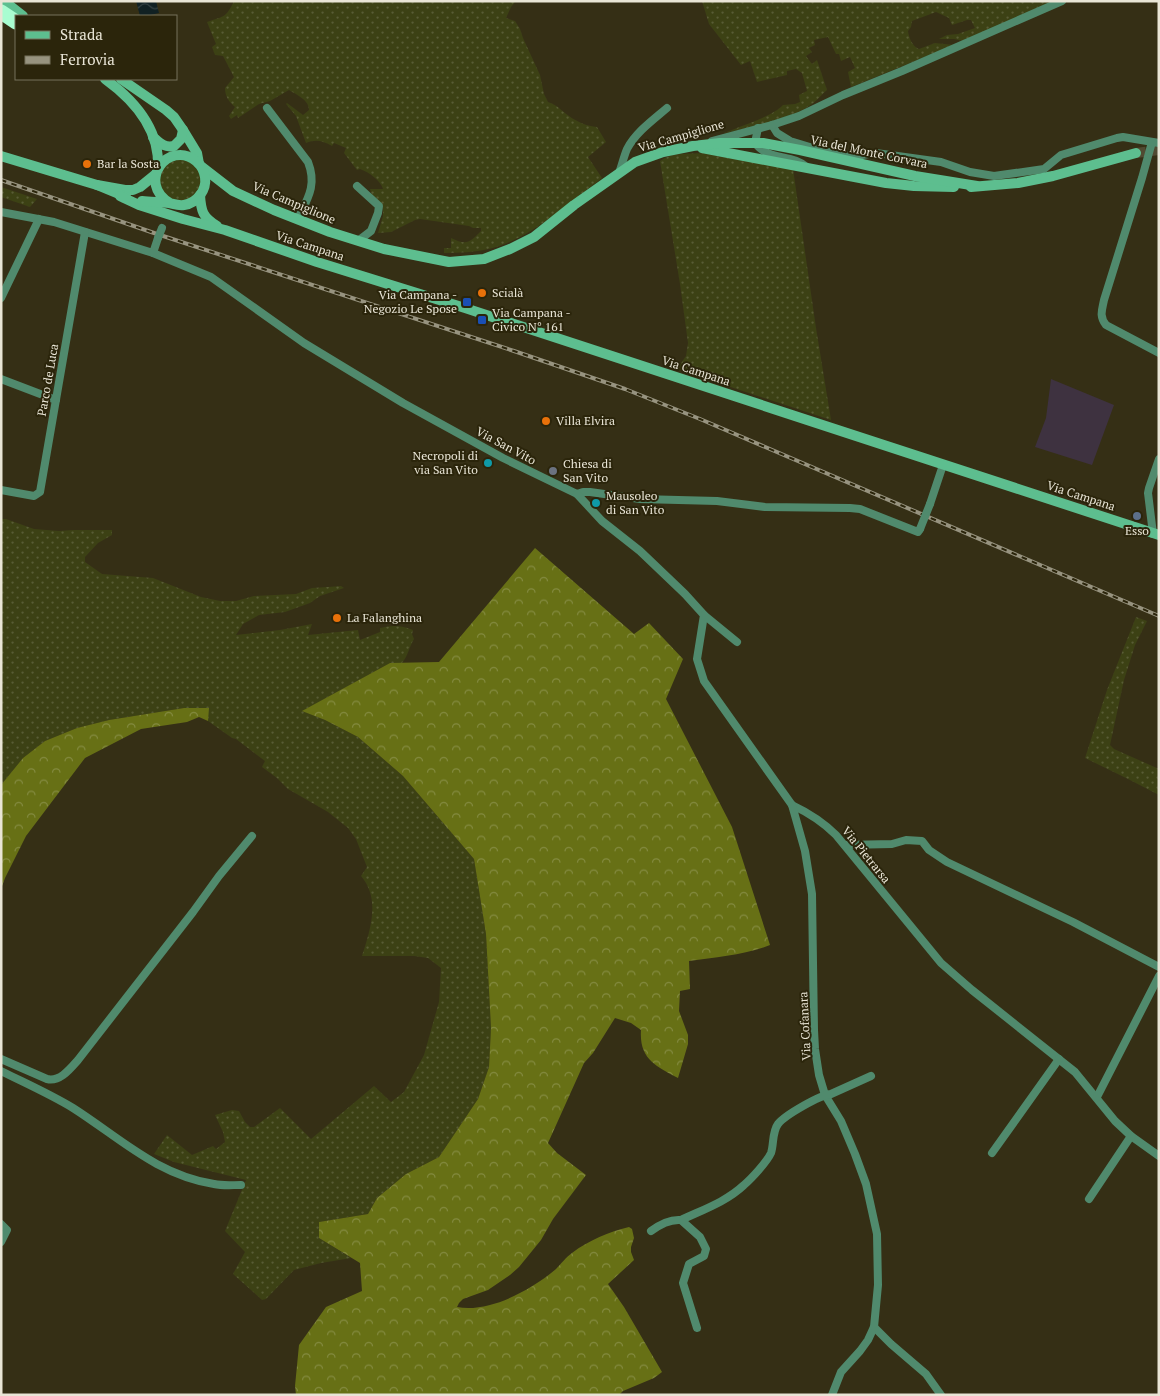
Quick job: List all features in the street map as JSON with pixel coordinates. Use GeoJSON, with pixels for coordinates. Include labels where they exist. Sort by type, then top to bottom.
{"type":"FeatureCollection","features":[{"type":"Feature","properties":{"kind":"highway"},"geometry":{"type":"LineString","coordinates":[[1,12],[15,21]]}},
{"type":"Feature","properties":{"kind":"main road"},"geometry":{"type":"LineString","coordinates":[[4,1],[22,15]]}},
{"type":"Feature","properties":{"kind":"main road"},"geometry":{"type":"LineString","coordinates":[[106,80],[125,95],[146,121],[158,154],[156,186],[161,196],[193,222]]}},
{"type":"Feature","properties":{"kind":"main road"},"geometry":{"type":"LineString","coordinates":[[121,80],[174,117],[197,153],[200,166]]}},
{"type":"Feature","properties":{"kind":"main road"},"geometry":{"type":"LineString","coordinates":[[146,121],[150,109],[160,106]]}},
{"type":"Feature","properties":{"kind":"main road"},"geometry":{"type":"LineString","coordinates":[[153,136],[165,146],[174,146],[181,139],[183,130]]}},
{"type":"Feature","properties":{"kind":"main road","name":"Via del Monte Corvara"},"geometry":{"type":"LineString","coordinates":[[693,146],[720,143],[755,143],[800,150],[915,176],[977,186]]}},
{"type":"Feature","properties":{"kind":"main road","name":"Via Campiglione"},"geometry":{"type":"LineString","coordinates":[[200,166],[233,191],[330,232],[407,254],[448,262],[484,259],[534,238],[553,221],[635,162],[662,152],[693,146]]}},
{"type":"Feature","properties":{"kind":"main road","name":"Via del Monte Corvara"},"geometry":{"type":"LineString","coordinates":[[693,146],[886,183],[962,188],[1018,184],[1136,153]]}},
{"type":"Feature","properties":{"kind":"main road"},"geometry":{"type":"LineString","coordinates":[[1,156],[96,185],[133,190],[145,184],[166,159],[177,155],[190,157],[200,166],[204,172],[205,183],[201,194],[190,203],[178,205],[147,202],[120,196],[96,185]]}},
{"type":"Feature","properties":{"kind":"main road","name":"Via Campiglione"},"geometry":{"type":"LineString","coordinates":[[201,194],[215,188],[233,191]]}},
{"type":"Feature","properties":{"kind":"main road","name":"Via Campana"},"geometry":{"type":"LineString","coordinates":[[201,194],[201,208],[206,218],[225,230]]}},
{"type":"Feature","properties":{"kind":"main road","name":"Via Campana"},"geometry":{"type":"LineString","coordinates":[[120,196],[167,214],[225,230],[1156,534]]}},
{"type":"Feature","properties":{"kind":"street","name":"Via Campiglione"},"geometry":{"type":"LineString","coordinates":[[693,146],[799,116],[843,95],[1062,1]]}},
{"type":"Feature","properties":{"kind":"street"},"geometry":{"type":"LineString","coordinates":[[267,108],[308,162],[311,170],[313,179],[310,193],[298,219]]}},
{"type":"Feature","properties":{"kind":"street"},"geometry":{"type":"LineString","coordinates":[[619,173],[627,149],[634,139],[667,108]]}},
{"type":"Feature","properties":{"kind":"street"},"geometry":{"type":"LineString","coordinates":[[772,125],[777,133],[790,141],[823,151],[855,156],[876,152],[931,160],[970,172],[994,176],[1044,169],[1061,155],[1117,138],[1123,137],[1155,142],[1104,300],[1101,316],[1106,325],[1159,353]]}},
{"type":"Feature","properties":{"kind":"street"},"geometry":{"type":"LineString","coordinates":[[755,143],[758,128]]}},
{"type":"Feature","properties":{"kind":"street","name":"Via del Monte Corvara"},"geometry":{"type":"LineString","coordinates":[[755,143],[759,149],[769,154],[799,161],[809,168]]}},
{"type":"Feature","properties":{"kind":"street"},"geometry":{"type":"LineString","coordinates":[[357,186],[379,206],[371,230],[358,241]]}},
{"type":"Feature","properties":{"kind":"street"},"geometry":{"type":"LineString","coordinates":[[1,212],[39,219],[1,298]]}},
{"type":"Feature","properties":{"kind":"street"},"geometry":{"type":"LineString","coordinates":[[153,253],[167,214]]}},
{"type":"Feature","properties":{"kind":"street","name":"Via San Vito"},"geometry":{"type":"LineString","coordinates":[[39,219],[153,253],[211,277],[304,343],[403,403],[503,458],[577,494],[590,492],[640,499],[718,501],[765,507],[860,509],[919,531],[943,465]]}},
{"type":"Feature","properties":{"kind":"street","name":"Parco de Luca"},"geometry":{"type":"LineString","coordinates":[[1,490],[34,496],[40,492],[85,232]]}},
{"type":"Feature","properties":{"kind":"street"},"geometry":{"type":"LineString","coordinates":[[1,379],[56,400]]}},
{"type":"Feature","properties":{"kind":"street"},"geometry":{"type":"LineString","coordinates":[[1156,534],[1148,493],[1159,459]]}},
{"type":"Feature","properties":{"kind":"street"},"geometry":{"type":"LineString","coordinates":[[577,494],[602,520],[640,551],[704,615],[737,642]]}},
{"type":"Feature","properties":{"kind":"street","name":"Via Pietrarsa"},"geometry":{"type":"LineString","coordinates":[[704,615],[697,660],[704,681],[792,805],[826,824],[941,963],[1075,1072],[1115,1121],[1131,1136],[1159,1156]]}},
{"type":"Feature","properties":{"kind":"street","name":"Via Cofanara"},"geometry":{"type":"LineString","coordinates":[[792,805],[805,851],[812,894],[815,1048],[819,1075],[825,1095],[840,1121],[866,1184],[877,1234],[878,1285],[874,1328],[860,1351],[841,1372],[832,1395]]}},
{"type":"Feature","properties":{"kind":"street"},"geometry":{"type":"LineString","coordinates":[[1,1058],[47,1079],[55,1079],[63,1074],[78,1060],[219,876],[252,836]]}},
{"type":"Feature","properties":{"kind":"street"},"geometry":{"type":"LineString","coordinates":[[845,845],[892,844],[906,840],[922,841],[929,850],[947,862],[1073,922],[1159,967]]}},
{"type":"Feature","properties":{"kind":"street"},"geometry":{"type":"LineString","coordinates":[[1097,1097],[1159,976]]}},
{"type":"Feature","properties":{"kind":"street"},"geometry":{"type":"LineString","coordinates":[[992,1153],[1059,1059]]}},
{"type":"Feature","properties":{"kind":"street"},"geometry":{"type":"LineString","coordinates":[[1,1071],[70,1107],[156,1165],[191,1179],[215,1184],[241,1186]]}},
{"type":"Feature","properties":{"kind":"street"},"geometry":{"type":"LineString","coordinates":[[651,1231],[667,1222],[681,1220],[726,1199],[744,1185],[768,1159],[772,1151],[775,1129],[788,1115],[825,1095],[871,1076]]}},
{"type":"Feature","properties":{"kind":"street"},"geometry":{"type":"LineString","coordinates":[[1089,1199],[1131,1136]]}},
{"type":"Feature","properties":{"kind":"street"},"geometry":{"type":"LineString","coordinates":[[681,1220],[700,1237],[706,1249],[704,1256],[689,1264],[683,1283],[697,1328]]}},
{"type":"Feature","properties":{"kind":"street"},"geometry":{"type":"LineString","coordinates":[[1,1224],[7,1230],[1,1242]]}},
{"type":"Feature","properties":{"kind":"street"},"geometry":{"type":"LineString","coordinates":[[874,1328],[926,1374],[941,1395]]}},
{"type":"Feature","properties":{"kind":"shaded area"},"geometry":{"type":"Polygon","coordinates":[[[1051,379],[1114,405],[1092,465],[1035,447],[1046,418],[1051,379]]]}},
{"type":"Feature","properties":{"kind":"green space"},"geometry":{"type":"Polygon","coordinates":[[[234,1],[516,1],[506,18],[515,21],[520,29],[540,75],[544,94],[548,102],[579,122],[597,127],[606,142],[588,157],[602,178],[534,229],[504,244],[489,249],[444,253],[444,248],[451,248],[451,238],[461,242],[468,242],[481,231],[481,228],[469,226],[420,219],[391,232],[378,233],[383,211],[381,204],[372,196],[370,189],[383,189],[382,186],[371,175],[360,169],[357,170],[344,153],[346,148],[334,143],[332,146],[319,141],[306,143],[296,116],[286,104],[303,115],[309,110],[307,103],[302,98],[289,90],[270,101],[259,104],[238,118],[237,115],[231,119],[229,116],[235,107],[228,99],[225,88],[234,77],[223,56],[215,55],[212,47],[216,44],[207,22],[224,16],[234,1]]]}},
{"type":"Feature","properties":{"kind":"green space"},"geometry":{"type":"Polygon","coordinates":[[[702,1],[1056,1],[963,41],[939,39],[975,28],[971,20],[952,25],[949,18],[936,12],[912,21],[908,31],[911,41],[917,48],[935,43],[954,45],[851,87],[848,72],[855,68],[850,57],[841,61],[839,54],[836,54],[828,37],[814,40],[815,45],[809,48],[812,52],[806,56],[812,64],[817,60],[827,90],[812,104],[791,115],[724,133],[764,117],[783,105],[800,102],[799,95],[807,91],[802,73],[796,69],[787,71],[787,75],[757,82],[750,61],[741,65],[709,24],[702,1]]]}},
{"type":"Feature","properties":{"kind":"green space"},"geometry":{"type":"Polygon","coordinates":[[[706,153],[793,169],[831,420],[679,370],[679,366],[686,356],[688,343],[660,161],[670,156],[706,153]]]}},
{"type":"Feature","properties":{"kind":"green space"},"geometry":{"type":"Polygon","coordinates":[[[180,159],[195,165],[201,180],[195,195],[180,201],[165,195],[159,180],[165,165],[180,159]]]}},
{"type":"Feature","properties":{"kind":"green space"},"geometry":{"type":"Polygon","coordinates":[[[1,187],[37,199],[30,207],[1,197],[1,187]]]}},
{"type":"Feature","properties":{"kind":"green space"},"geometry":{"type":"Polygon","coordinates":[[[1,519],[34,529],[59,531],[112,530],[112,535],[98,543],[85,557],[85,562],[102,574],[153,578],[201,597],[220,601],[236,601],[254,596],[296,594],[312,588],[341,586],[344,588],[320,596],[310,603],[285,612],[259,615],[243,624],[236,635],[312,624],[308,635],[358,630],[360,640],[380,632],[380,628],[384,627],[400,626],[413,630],[414,639],[402,663],[390,663],[303,711],[358,737],[403,776],[474,859],[486,934],[491,1028],[489,1067],[478,1099],[439,1157],[406,1174],[377,1198],[368,1214],[319,1222],[319,1238],[351,1258],[294,1270],[266,1299],[262,1300],[233,1274],[245,1252],[225,1231],[246,1180],[174,1162],[154,1154],[167,1135],[192,1155],[213,1146],[216,1149],[225,1142],[223,1132],[215,1115],[232,1110],[239,1111],[245,1122],[250,1127],[254,1127],[280,1108],[311,1139],[374,1086],[391,1102],[404,1092],[424,1055],[439,1002],[441,968],[428,958],[414,956],[362,956],[370,926],[372,905],[371,895],[361,876],[367,867],[356,839],[348,828],[328,812],[288,789],[262,767],[265,761],[208,721],[208,708],[184,708],[109,720],[77,728],[45,741],[23,758],[1,785],[1,519]]]}},
{"type":"Feature","properties":{"kind":"green space"},"geometry":{"type":"Polygon","coordinates":[[[535,548],[634,634],[649,623],[683,659],[666,699],[732,827],[770,945],[741,953],[689,961],[690,989],[680,991],[679,1011],[688,1035],[688,1044],[678,1078],[656,1065],[646,1055],[641,1040],[641,1030],[631,1023],[615,1018],[593,1053],[584,1063],[548,1143],[557,1153],[586,1175],[553,1219],[541,1240],[519,1267],[488,1290],[463,1299],[457,1307],[483,1307],[510,1298],[535,1285],[585,1244],[629,1227],[632,1229],[634,1238],[631,1252],[634,1260],[608,1284],[624,1307],[662,1372],[654,1378],[623,1391],[619,1395],[296,1395],[295,1386],[299,1345],[326,1307],[362,1291],[360,1263],[319,1238],[319,1222],[368,1214],[377,1198],[406,1174],[439,1157],[478,1099],[489,1067],[491,1028],[486,934],[474,859],[403,776],[358,737],[325,720],[302,711],[390,663],[439,662],[535,548]]]}},
{"type":"Feature","properties":{"kind":"green space"},"geometry":{"type":"Polygon","coordinates":[[[1136,617],[1147,621],[1135,645],[1124,680],[1110,745],[1114,749],[1159,769],[1159,795],[1085,758],[1107,690],[1136,617]]]}},
{"type":"Feature","properties":{"kind":"green space"},"geometry":{"type":"Polygon","coordinates":[[[184,708],[209,708],[208,721],[199,717],[187,722],[141,729],[85,758],[26,836],[1,889],[1,785],[23,758],[45,741],[77,728],[109,720],[184,708]]]}},
{"type":"Feature","properties":{"kind":"water"},"geometry":{"type":"Polygon","coordinates":[[[136,1],[156,1],[159,13],[140,15],[136,1]]]}},
{"type":"Feature","properties":{"kind":"tunnel"},"geometry":{"type":"LineString","coordinates":[[1136,153],[1159,150]]}},
{"type":"Feature","properties":{"kind":"railway"},"geometry":{"type":"LineString","coordinates":[[1,180],[154,233],[625,389],[700,419],[1159,616]]}},
{"type":"Feature","properties":{"kind":"place","name":"Bar la Sosta"},"geometry":{"type":"Point","coordinates":[87,164]}},
{"type":"Feature","properties":{"kind":"place","name":"Scialà"},"geometry":{"type":"Point","coordinates":[482,293]}},
{"type":"Feature","properties":{"kind":"place","name":"Via Campana - Negozio Le Spose"},"geometry":{"type":"Point","coordinates":[467,302]}},
{"type":"Feature","properties":{"kind":"place","name":"Via Campana - Civico N° 161"},"geometry":{"type":"Point","coordinates":[482,320]}},
{"type":"Feature","properties":{"kind":"place","name":"Villa Elvira"},"geometry":{"type":"Point","coordinates":[546,421]}},
{"type":"Feature","properties":{"kind":"place","name":"Necropoli di via San Vito"},"geometry":{"type":"Point","coordinates":[488,463]}},
{"type":"Feature","properties":{"kind":"place","name":"Chiesa di San Vito"},"geometry":{"type":"Point","coordinates":[553,471]}},
{"type":"Feature","properties":{"kind":"place","name":"Mausoleo di San Vito"},"geometry":{"type":"Point","coordinates":[596,503]}},
{"type":"Feature","properties":{"kind":"place","name":"Esso"},"geometry":{"type":"Point","coordinates":[1137,516]}},
{"type":"Feature","properties":{"kind":"place","name":"La Falanghina"},"geometry":{"type":"Point","coordinates":[337,618]}}]}
